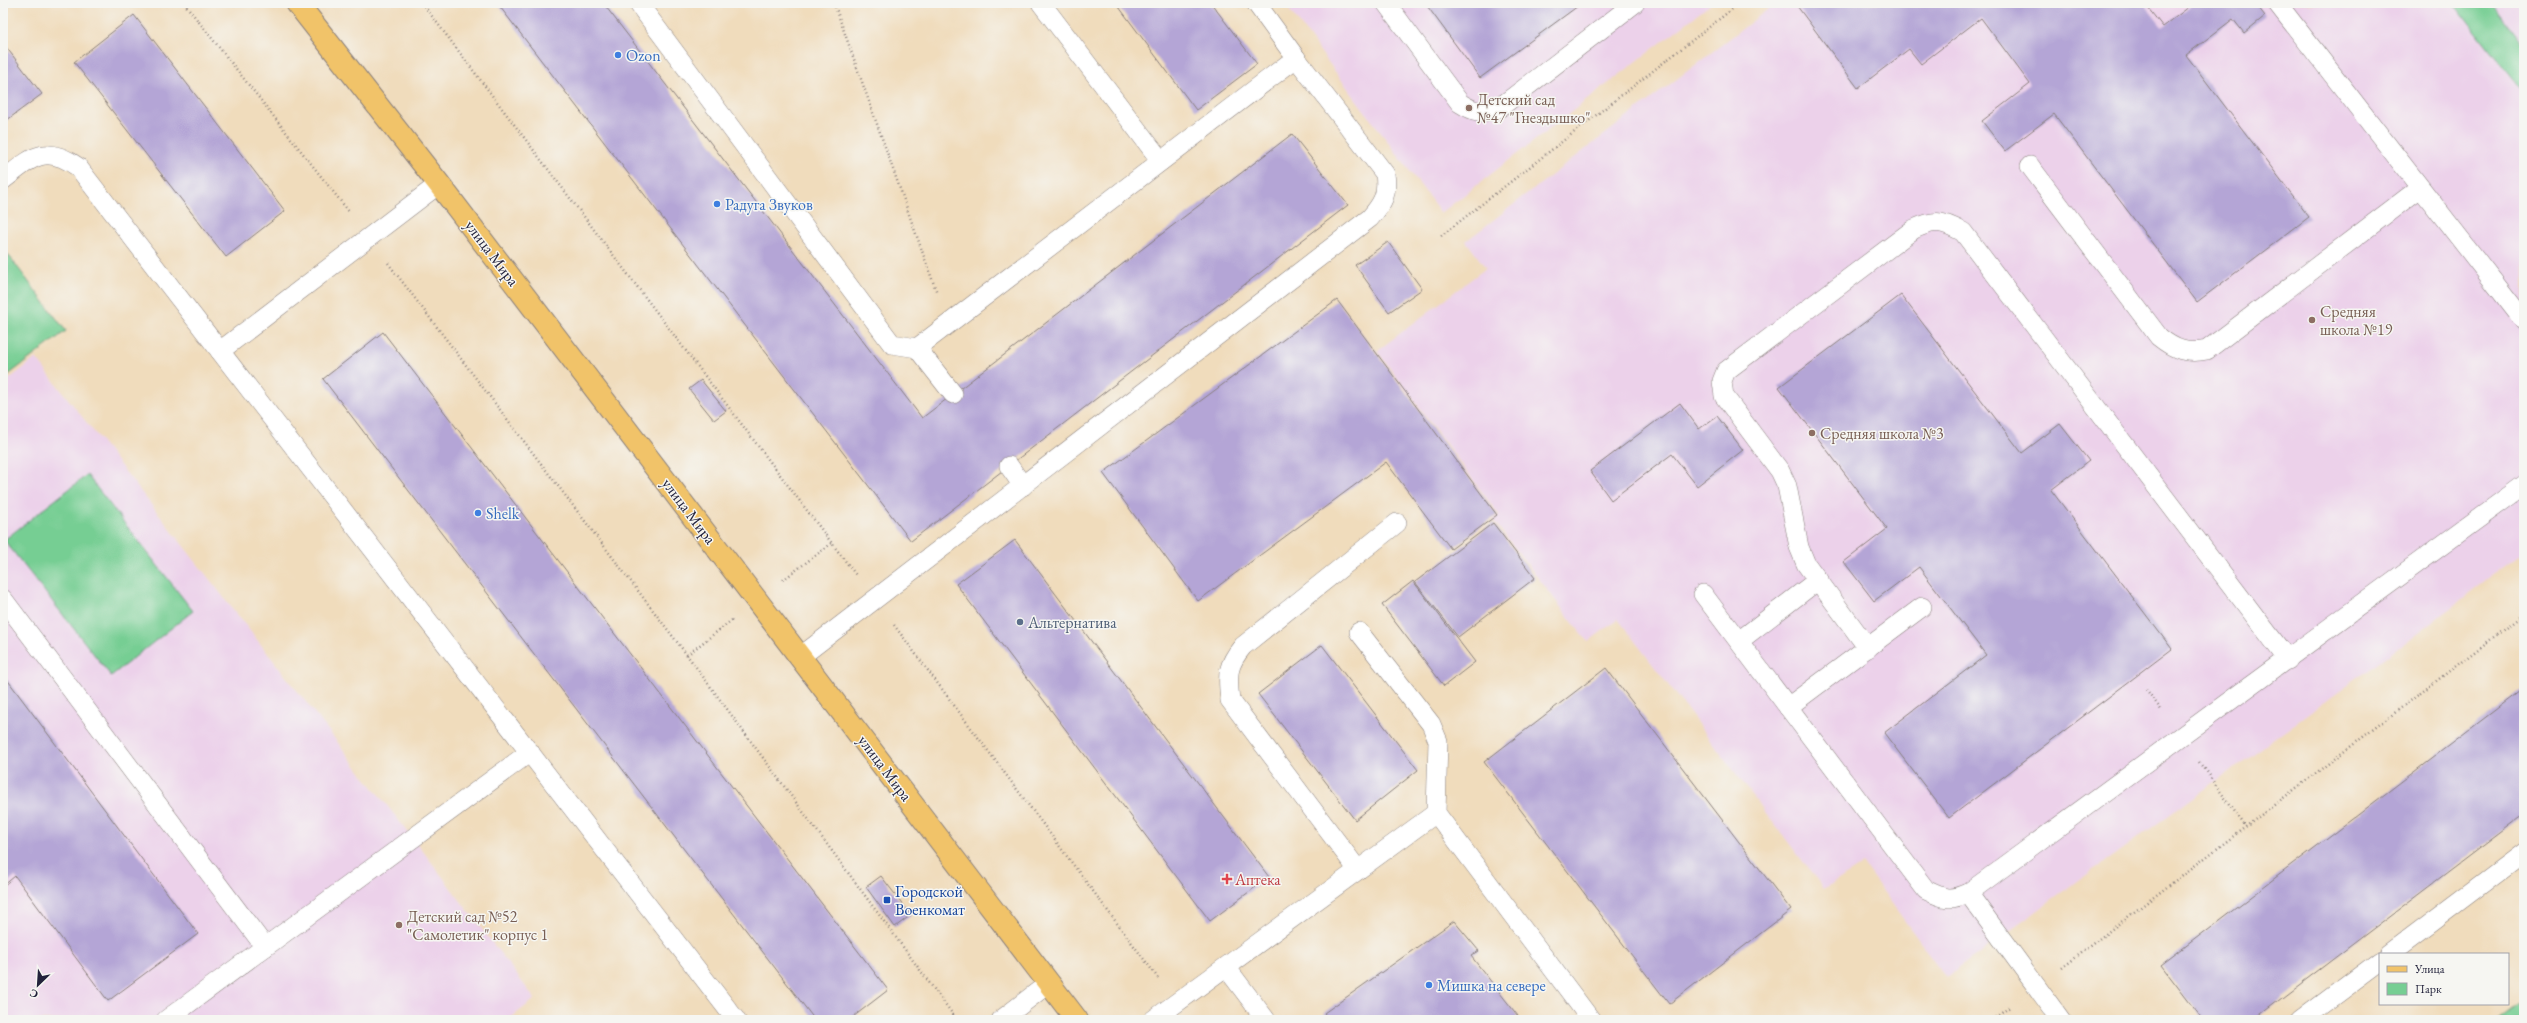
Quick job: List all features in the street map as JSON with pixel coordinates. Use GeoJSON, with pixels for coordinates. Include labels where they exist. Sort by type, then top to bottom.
{"type":"FeatureCollection","features":[{"type":"Feature","properties":{"kind":"main road","name":"улица Мира"},"geometry":{"type":"LineString","coordinates":[[297,3],[439,184],[1077,1020]]}},
{"type":"Feature","properties":{"kind":"lane"},"geometry":{"type":"LineString","coordinates":[[638,3],[892,344],[917,348],[953,394]]}},
{"type":"Feature","properties":{"kind":"lane"},"geometry":{"type":"LineString","coordinates":[[1041,3],[1161,161]]}},
{"type":"Feature","properties":{"kind":"lane"},"geometry":{"type":"LineString","coordinates":[[800,657],[1370,218],[1383,203],[1387,188],[1385,174],[1256,3]]}},
{"type":"Feature","properties":{"kind":"lane"},"geometry":{"type":"LineString","coordinates":[[1386,3],[1460,103],[1473,112],[1486,113],[1499,108],[1635,3]]}},
{"type":"Feature","properties":{"kind":"lane"},"geometry":{"type":"LineString","coordinates":[[2277,3],[2524,321]]}},
{"type":"Feature","properties":{"kind":"lane"},"geometry":{"type":"LineString","coordinates":[[917,348],[1296,58]]}},
{"type":"Feature","properties":{"kind":"lane"},"geometry":{"type":"LineString","coordinates":[[3,180],[34,157],[49,153],[64,158],[78,167],[736,1020]]}},
{"type":"Feature","properties":{"kind":"lane"},"geometry":{"type":"LineString","coordinates":[[2030,166],[2159,337],[2173,348],[2191,353],[2207,350],[2420,188]]}},
{"type":"Feature","properties":{"kind":"lane"},"geometry":{"type":"LineString","coordinates":[[220,351],[439,184]]}},
{"type":"Feature","properties":{"kind":"lane"},"geometry":{"type":"LineString","coordinates":[[1868,648],[1806,564],[1798,547],[1787,486],[1780,471],[1724,396],[1722,381],[1726,371],[1914,228],[1930,222],[1945,223],[1963,232],[2288,660]]}},
{"type":"Feature","properties":{"kind":"lane"},"geometry":{"type":"LineString","coordinates":[[1008,466],[1023,486]]}},
{"type":"Feature","properties":{"kind":"lane"},"geometry":{"type":"LineString","coordinates":[[1703,594],[1926,890],[1941,897],[1954,899],[1968,893],[2288,660],[2524,485]]}},
{"type":"Feature","properties":{"kind":"lane"},"geometry":{"type":"LineString","coordinates":[[1358,870],[1230,700],[1227,679],[1232,659],[1243,646],[1397,523]]}},
{"type":"Feature","properties":{"kind":"lane"},"geometry":{"type":"LineString","coordinates":[[1739,641],[1818,580]]}},
{"type":"Feature","properties":{"kind":"lane"},"geometry":{"type":"LineString","coordinates":[[3,599],[265,947]]}},
{"type":"Feature","properties":{"kind":"lane"},"geometry":{"type":"LineString","coordinates":[[1788,707],[1922,607]]}},
{"type":"Feature","properties":{"kind":"lane"},"geometry":{"type":"LineString","coordinates":[[1359,632],[1431,724],[1438,741],[1436,813],[1591,1020]]}},
{"type":"Feature","properties":{"kind":"lane"},"geometry":{"type":"LineString","coordinates":[[166,1020],[530,752]]}},
{"type":"Feature","properties":{"kind":"lane"},"geometry":{"type":"LineString","coordinates":[[1153,1020],[1436,813]]}},
{"type":"Feature","properties":{"kind":"lane"},"geometry":{"type":"LineString","coordinates":[[2390,953],[2524,852]]}},
{"type":"Feature","properties":{"kind":"lane"},"geometry":{"type":"LineString","coordinates":[[1968,893],[2061,1020]]}},
{"type":"Feature","properties":{"kind":"lane"},"geometry":{"type":"LineString","coordinates":[[2301,1020],[2379,962]]}},
{"type":"Feature","properties":{"kind":"lane"},"geometry":{"type":"LineString","coordinates":[[1226,967],[1266,1020]]}},
{"type":"Feature","properties":{"kind":"lane"},"geometry":{"type":"LineString","coordinates":[[1001,1020],[1049,983]]}},
{"type":"Feature","properties":{"kind":"path"},"geometry":{"type":"LineString","coordinates":[[184,3],[369,237],[687,656],[957,1020]]}},
{"type":"Feature","properties":{"kind":"path"},"geometry":{"type":"LineString","coordinates":[[422,3],[875,600],[1176,1003]]}},
{"type":"Feature","properties":{"kind":"path"},"geometry":{"type":"LineString","coordinates":[[834,3],[948,324]]}},
{"type":"Feature","properties":{"kind":"path"},"geometry":{"type":"LineString","coordinates":[[1441,236],[1740,3]]}},
{"type":"Feature","properties":{"kind":"path"},"geometry":{"type":"LineString","coordinates":[[1992,1020],[2524,614]]}},
{"type":"Feature","properties":{"kind":"shaded area","name":"Детский сад №47 \"Гнездышко\""},"geometry":{"type":"Polygon","coordinates":[[[1284,3],[1712,3],[1441,213],[1284,3]]]}},
{"type":"Feature","properties":{"kind":"shaded area","name":"Средняя школа №3"},"geometry":{"type":"Polygon","coordinates":[[[1776,3],[2524,3],[2524,552],[2369,670],[1946,977],[1863,864],[1824,889],[1618,619],[1588,642],[1493,520],[1499,515],[1377,351],[1486,268],[1466,241],[1776,3]]]}},
{"type":"Feature","properties":{"kind":"shaded area"},"geometry":{"type":"Polygon","coordinates":[[[36,358],[422,850],[535,999],[508,1020],[3,1020],[3,384],[36,358]]]}},
{"type":"Feature","properties":{"kind":"green space"},"geometry":{"type":"Polygon","coordinates":[[[2454,3],[2491,3],[2524,46],[2524,93],[2454,3]]]}},
{"type":"Feature","properties":{"kind":"green space"},"geometry":{"type":"Polygon","coordinates":[[[3,248],[66,331],[3,379],[3,248]]]}},
{"type":"Feature","properties":{"kind":"green space"},"geometry":{"type":"Polygon","coordinates":[[[87,475],[193,611],[111,676],[4,540],[87,475]]]}},
{"type":"Feature","properties":{"kind":"green space"},"geometry":{"type":"Polygon","coordinates":[[[2524,1000],[2524,1020],[2498,1020],[2524,1000]]]}},
{"type":"Feature","properties":{"kind":"building"},"geometry":{"type":"Polygon","coordinates":[[[497,3],[603,3],[922,418],[1292,134],[1348,205],[911,541],[497,3]]]}},
{"type":"Feature","properties":{"kind":"building"},"geometry":{"type":"Polygon","coordinates":[[[1116,3],[1211,3],[1257,64],[1196,110],[1116,3]]]}},
{"type":"Feature","properties":{"kind":"building"},"geometry":{"type":"Polygon","coordinates":[[[1425,3],[1576,3],[1578,6],[1480,78],[1425,3]]]}},
{"type":"Feature","properties":{"kind":"building"},"geometry":{"type":"Polygon","coordinates":[[[1801,3],[2144,3],[2163,27],[2194,3],[2255,3],[2265,16],[2244,33],[2233,19],[2186,55],[2309,217],[2197,302],[2054,114],[2005,151],[1982,121],[2030,84],[1981,18],[1921,64],[1909,49],[1858,88],[1797,6],[1801,3]]]}},
{"type":"Feature","properties":{"kind":"building"},"geometry":{"type":"Polygon","coordinates":[[[134,15],[285,211],[226,257],[74,62],[134,15]]]}},
{"type":"Feature","properties":{"kind":"building"},"geometry":{"type":"Polygon","coordinates":[[[3,43],[42,94],[3,123],[3,43]]]}},
{"type":"Feature","properties":{"kind":"building"},"geometry":{"type":"Polygon","coordinates":[[[1388,242],[1422,289],[1389,312],[1355,265],[1388,242]]]}},
{"type":"Feature","properties":{"kind":"building"},"geometry":{"type":"Polygon","coordinates":[[[1901,295],[2022,453],[2060,424],[2089,461],[2051,490],[2172,649],[1949,818],[1884,733],[1986,655],[1919,567],[1874,601],[1844,562],[1887,529],[1779,387],[1901,295]]]}},
{"type":"Feature","properties":{"kind":"building"},"geometry":{"type":"Polygon","coordinates":[[[1337,300],[1497,515],[1451,549],[1386,462],[1198,601],[1103,473],[1337,300]]]}},
{"type":"Feature","properties":{"kind":"building"},"geometry":{"type":"Polygon","coordinates":[[[383,332],[888,990],[849,1020],[815,1020],[323,379],[383,332]]]}},
{"type":"Feature","properties":{"kind":"building"},"geometry":{"type":"Polygon","coordinates":[[[701,380],[726,411],[714,420],[689,389],[701,380]]]}},
{"type":"Feature","properties":{"kind":"building"},"geometry":{"type":"Polygon","coordinates":[[[1680,403],[1699,429],[1717,416],[1743,450],[1697,486],[1672,454],[1611,500],[1590,471],[1680,403]]]}},
{"type":"Feature","properties":{"kind":"building"},"geometry":{"type":"Polygon","coordinates":[[[1493,523],[1535,578],[1458,637],[1415,582],[1493,523]]]}},
{"type":"Feature","properties":{"kind":"building"},"geometry":{"type":"Polygon","coordinates":[[[1015,540],[1269,877],[1210,921],[956,584],[1015,540]]]}},
{"type":"Feature","properties":{"kind":"building"},"geometry":{"type":"Polygon","coordinates":[[[1413,581],[1475,662],[1444,686],[1382,605],[1413,581]]]}},
{"type":"Feature","properties":{"kind":"building"},"geometry":{"type":"Polygon","coordinates":[[[1322,645],[1418,770],[1355,820],[1258,694],[1322,645]]]}},
{"type":"Feature","properties":{"kind":"building"},"geometry":{"type":"Polygon","coordinates":[[[1606,668],[1791,910],[1669,1004],[1484,762],[1606,668]]]}},
{"type":"Feature","properties":{"kind":"building"},"geometry":{"type":"Polygon","coordinates":[[[3,674],[198,934],[108,1001],[15,876],[3,886],[3,674]]]}},
{"type":"Feature","properties":{"kind":"building"},"geometry":{"type":"Polygon","coordinates":[[[2524,688],[2524,814],[2253,1020],[2203,1020],[2161,965],[2524,688]]]}},
{"type":"Feature","properties":{"kind":"building"},"geometry":{"type":"Polygon","coordinates":[[[881,876],[911,915],[895,927],[866,887],[881,876]]]}},
{"type":"Feature","properties":{"kind":"building","name":"Мишка на севере"},"geometry":{"type":"Polygon","coordinates":[[[1454,921],[1479,951],[1471,956],[1518,1016],[1512,1020],[1330,1020],[1324,1013],[1454,921]]]}},
{"type":"Feature","properties":{"kind":"place","name":"Ozon"},"geometry":{"type":"Point","coordinates":[618,55]}},
{"type":"Feature","properties":{"kind":"place","name":"Детский сад №47 \"Гнездышко\""},"geometry":{"type":"Point","coordinates":[1469,108]}},
{"type":"Feature","properties":{"kind":"place","name":"Радуга Звуков"},"geometry":{"type":"Point","coordinates":[717,204]}},
{"type":"Feature","properties":{"kind":"place","name":"Средняя школа №19"},"geometry":{"type":"Point","coordinates":[2312,320]}},
{"type":"Feature","properties":{"kind":"place","name":"Средняя школа №3"},"geometry":{"type":"Point","coordinates":[1812,433]}},
{"type":"Feature","properties":{"kind":"place","name":"Shelk"},"geometry":{"type":"Point","coordinates":[478,513]}},
{"type":"Feature","properties":{"kind":"place","name":"Альтернатива"},"geometry":{"type":"Point","coordinates":[1020,622]}},
{"type":"Feature","properties":{"kind":"place","name":"Аптека"},"geometry":{"type":"Point","coordinates":[1227,879]}},
{"type":"Feature","properties":{"kind":"place","name":"Городской Военкомат"},"geometry":{"type":"Point","coordinates":[887,900]}},
{"type":"Feature","properties":{"kind":"place","name":"Детский сад №52 \"Самолетик\" корпус 1"},"geometry":{"type":"Point","coordinates":[399,925]}},
{"type":"Feature","properties":{"kind":"place","name":"Мишка на севере"},"geometry":{"type":"Point","coordinates":[1429,985]}}]}
